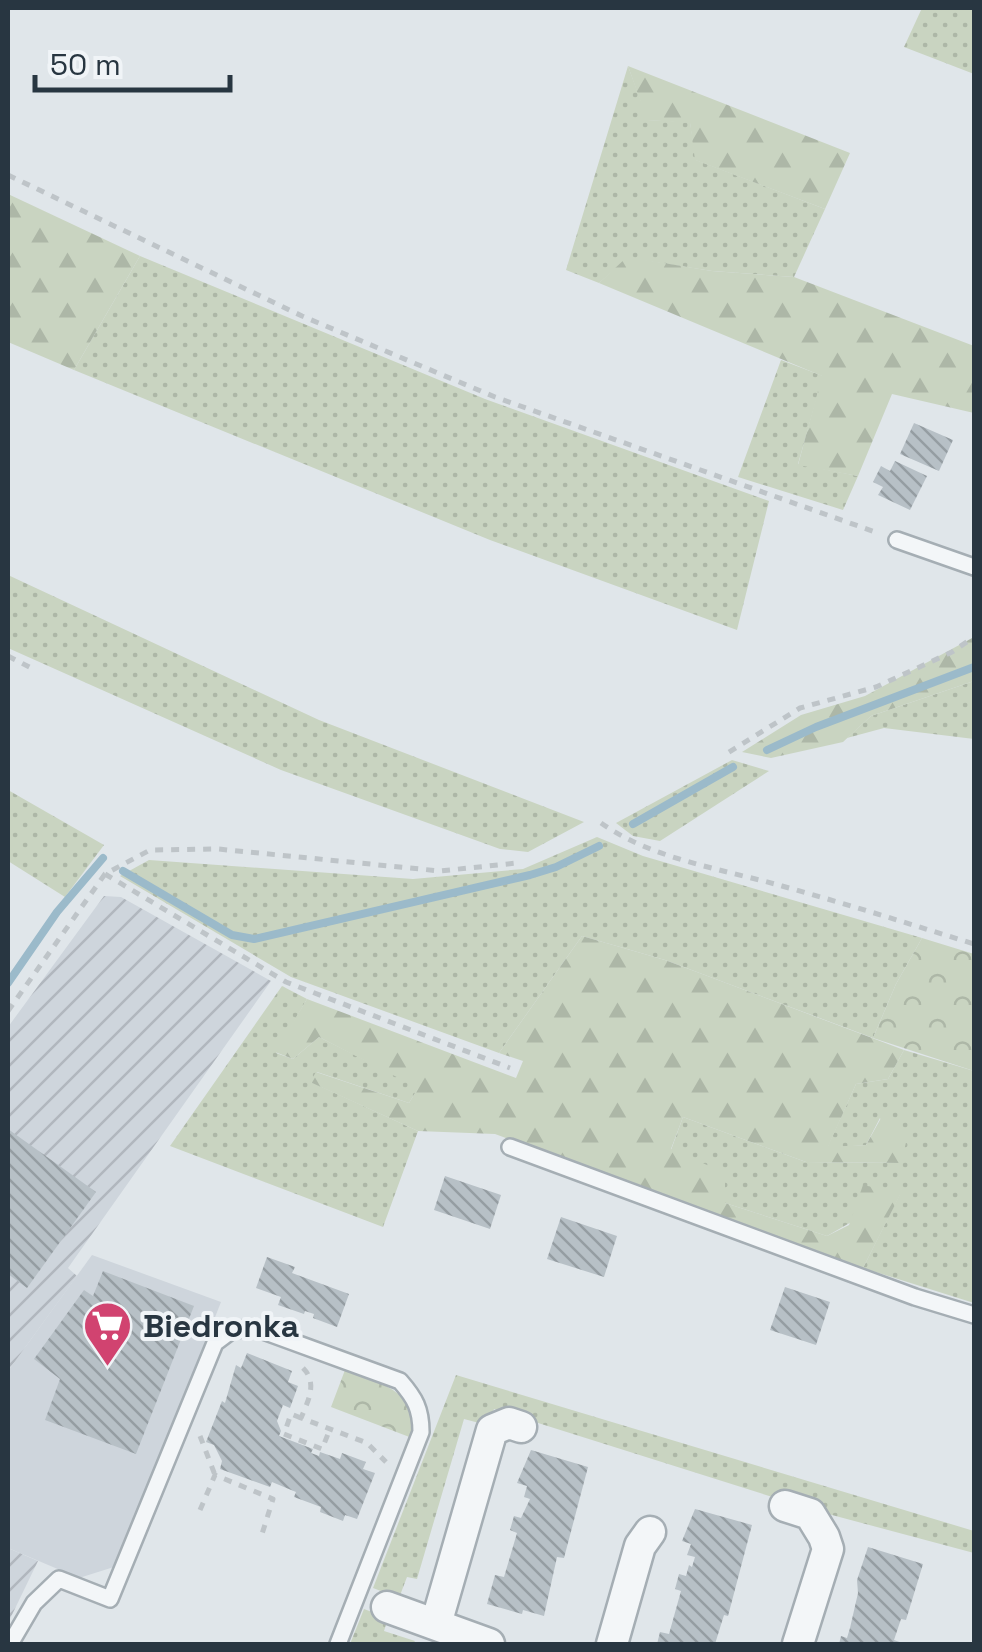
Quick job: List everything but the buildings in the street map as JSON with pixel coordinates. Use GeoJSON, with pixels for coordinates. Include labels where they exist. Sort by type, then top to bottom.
{"type":"FeatureCollection","features":[{"type":"Feature","properties":{"kind":"street"},"geometry":{"type":"LineString","coordinates":[[436,1624],[492,1430],[509,1423],[521,1427]]}},
{"type":"Feature","properties":{"kind":"street"},"geometry":{"type":"LineString","coordinates":[[784,1506],[810,1514],[828,1549],[798,1644]]}},
{"type":"Feature","properties":{"kind":"street"},"geometry":{"type":"LineString","coordinates":[[612,1644],[640,1546],[650,1532]]}},
{"type":"Feature","properties":{"kind":"street"},"geometry":{"type":"LineString","coordinates":[[387,1607],[489,1644]]}},
{"type":"Feature","properties":{"kind":"lane"},"geometry":{"type":"LineString","coordinates":[[897,540],[974,567]]}},
{"type":"Feature","properties":{"kind":"lane"},"geometry":{"type":"LineString","coordinates":[[510,1147],[915,1297],[974,1315]]}},
{"type":"Feature","properties":{"kind":"lane"},"geometry":{"type":"LineString","coordinates":[[10,1644],[34,1603],[59,1579],[110,1599],[215,1344],[231,1331],[252,1327],[400,1381],[415,1398],[421,1414],[422,1432],[338,1644]]}},
{"type":"Feature","properties":{"kind":"path"},"geometry":{"type":"LineString","coordinates":[[8,175],[302,316],[495,397],[897,540]]}},
{"type":"Feature","properties":{"kind":"path"},"geometry":{"type":"LineString","coordinates":[[729,752],[800,708],[876,687],[952,652],[974,636]]}},
{"type":"Feature","properties":{"kind":"path"},"geometry":{"type":"LineString","coordinates":[[8,656],[36,670]]}},
{"type":"Feature","properties":{"kind":"path"},"geometry":{"type":"LineString","coordinates":[[600,823],[624,840],[676,857],[974,944]]}},
{"type":"Feature","properties":{"kind":"path"},"geometry":{"type":"LineString","coordinates":[[8,1012],[105,874],[150,850],[218,849],[440,871],[517,863]]}},
{"type":"Feature","properties":{"kind":"path"},"geometry":{"type":"LineString","coordinates":[[105,874],[286,982],[510,1068]]}},
{"type":"Feature","properties":{"kind":"path"},"geometry":{"type":"LineString","coordinates":[[297,1362],[311,1381],[301,1418]]}},
{"type":"Feature","properties":{"kind":"path"},"geometry":{"type":"LineString","coordinates":[[330,1429],[322,1450],[284,1434],[291,1414],[330,1429],[366,1444],[386,1462]]}},
{"type":"Feature","properties":{"kind":"path"},"geometry":{"type":"LineString","coordinates":[[198,1433],[215,1468],[200,1510]]}},
{"type":"Feature","properties":{"kind":"path"},"geometry":{"type":"LineString","coordinates":[[215,1475],[273,1499],[262,1534]]}},
{"type":"Feature","properties":{"kind":"shaded area"},"geometry":{"type":"Polygon","coordinates":[[[104,896],[121,897],[271,981],[68,1268],[77,1276],[8,1371],[8,1027],[104,896]]]}},
{"type":"Feature","properties":{"kind":"shaded area"},"geometry":{"type":"Polygon","coordinates":[[[92,1255],[221,1302],[117,1566],[79,1578],[8,1548],[8,1371],[92,1255]]]}},
{"type":"Feature","properties":{"kind":"shaded area"},"geometry":{"type":"Polygon","coordinates":[[[8,1548],[38,1561],[8,1623],[8,1548]]]}},
{"type":"Feature","properties":{"kind":"green space"},"geometry":{"type":"Polygon","coordinates":[[[922,8],[974,8],[974,74],[904,47],[922,8]]]}},
{"type":"Feature","properties":{"kind":"green space"},"geometry":{"type":"Polygon","coordinates":[[[628,66],[648,120],[690,122],[696,160],[825,209],[794,277],[712,271],[628,258],[599,283],[566,270],[628,66]]]}},
{"type":"Feature","properties":{"kind":"green space"},"geometry":{"type":"Polygon","coordinates":[[[628,66],[850,153],[825,209],[695,160],[690,123],[647,120],[628,66]]]}},
{"type":"Feature","properties":{"kind":"green space"},"geometry":{"type":"Polygon","coordinates":[[[8,194],[140,256],[74,370],[8,342],[8,194]]]}},
{"type":"Feature","properties":{"kind":"green space"},"geometry":{"type":"Polygon","coordinates":[[[140,256],[485,399],[769,501],[737,630],[490,540],[74,370],[140,256]]]}},
{"type":"Feature","properties":{"kind":"green space"},"geometry":{"type":"Polygon","coordinates":[[[627,257],[712,271],[794,277],[974,346],[974,413],[892,394],[858,476],[798,465],[822,376],[599,283],[627,257]]]}},
{"type":"Feature","properties":{"kind":"green space"},"geometry":{"type":"Polygon","coordinates":[[[781,360],[823,376],[798,464],[858,476],[843,510],[738,477],[781,360]]]}},
{"type":"Feature","properties":{"kind":"green space"},"geometry":{"type":"Polygon","coordinates":[[[8,575],[319,720],[584,822],[528,852],[500,849],[281,770],[8,648],[8,575]]]}},
{"type":"Feature","properties":{"kind":"green space"},"geometry":{"type":"Polygon","coordinates":[[[974,637],[974,681],[871,716],[843,742],[771,758],[742,752],[801,715],[865,696],[974,637]]]}},
{"type":"Feature","properties":{"kind":"green space"},"geometry":{"type":"Polygon","coordinates":[[[974,681],[974,739],[884,728],[847,738],[871,716],[974,681]]]}},
{"type":"Feature","properties":{"kind":"green space"},"geometry":{"type":"Polygon","coordinates":[[[732,760],[769,771],[660,841],[633,836],[616,823],[732,760]]]}},
{"type":"Feature","properties":{"kind":"green space"},"geometry":{"type":"Polygon","coordinates":[[[8,790],[104,845],[65,897],[8,861],[8,790]]]}},
{"type":"Feature","properties":{"kind":"green space"},"geometry":{"type":"Polygon","coordinates":[[[597,837],[643,856],[922,938],[896,984],[873,1038],[665,960],[582,936],[499,1053],[291,977],[120,876],[149,860],[413,879],[523,869],[597,837]]]}},
{"type":"Feature","properties":{"kind":"green space"},"geometry":{"type":"Polygon","coordinates":[[[582,936],[665,960],[904,1050],[888,1079],[856,1084],[828,1147],[866,1145],[881,1118],[909,1130],[901,1163],[806,1162],[683,1117],[671,1149],[725,1173],[725,1203],[827,1236],[849,1225],[863,1185],[901,1193],[863,1268],[495,1134],[418,1131],[310,1082],[316,1072],[409,1103],[418,1088],[319,1037],[293,1059],[275,1052],[307,999],[516,1078],[523,1061],[499,1053],[582,936]]]}},
{"type":"Feature","properties":{"kind":"green space"},"geometry":{"type":"Polygon","coordinates":[[[922,938],[974,954],[974,1071],[873,1038],[896,984],[922,938]]]}},
{"type":"Feature","properties":{"kind":"green space"},"geometry":{"type":"Polygon","coordinates":[[[282,986],[307,999],[276,1053],[293,1059],[319,1037],[419,1087],[409,1103],[317,1072],[311,1082],[418,1131],[383,1227],[170,1146],[282,986]]]}},
{"type":"Feature","properties":{"kind":"green space"},"geometry":{"type":"Polygon","coordinates":[[[904,1050],[974,1071],[974,1303],[863,1268],[900,1194],[827,1236],[725,1203],[671,1150],[683,1117],[806,1162],[901,1163],[880,1118],[866,1145],[827,1148],[856,1084],[888,1079],[904,1050]]]}},
{"type":"Feature","properties":{"kind":"green space"},"geometry":{"type":"Polygon","coordinates":[[[345,1370],[384,1385],[405,1400],[414,1422],[412,1438],[331,1407],[345,1370]]]}},
{"type":"Feature","properties":{"kind":"green space"},"geometry":{"type":"Polygon","coordinates":[[[456,1375],[974,1531],[974,1553],[817,1511],[494,1409],[490,1420],[483,1424],[464,1419],[417,1579],[407,1577],[399,1598],[373,1588],[456,1375]]]}},
{"type":"Feature","properties":{"kind":"green space"},"geometry":{"type":"Polygon","coordinates":[[[364,1609],[388,1618],[384,1631],[415,1641],[413,1644],[350,1644],[364,1609]]]}},
{"type":"Feature","properties":{"kind":"waterway"},"geometry":{"type":"LineString","coordinates":[[767,750],[816,727],[974,667]]}},
{"type":"Feature","properties":{"kind":"waterway"},"geometry":{"type":"LineString","coordinates":[[633,824],[733,767]]}},
{"type":"Feature","properties":{"kind":"waterway"},"geometry":{"type":"LineString","coordinates":[[123,871],[232,935],[254,939],[530,875],[599,846]]}},
{"type":"Feature","properties":{"kind":"waterway"},"geometry":{"type":"LineString","coordinates":[[8,983],[57,912],[103,858]]}},
{"type":"Feature","properties":{"kind":"place","name":"Biedronka"},"geometry":{"type":"Point","coordinates":[108,1368]}}]}
